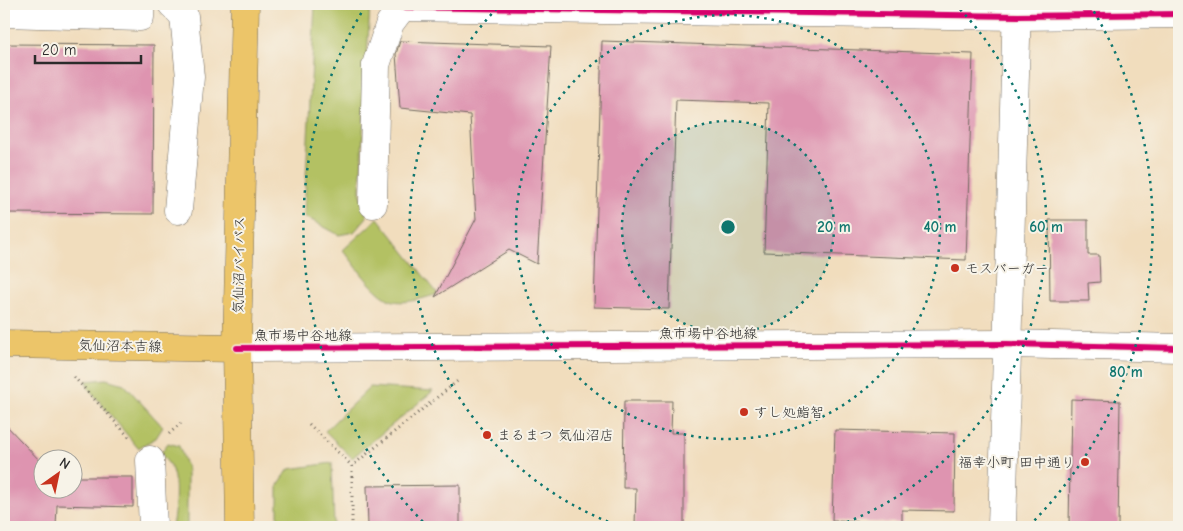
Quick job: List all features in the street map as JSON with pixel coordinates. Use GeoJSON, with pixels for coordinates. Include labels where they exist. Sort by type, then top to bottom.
{"type":"FeatureCollection","features":[{"type":"Feature","properties":{"kind":"main road","name":"気仙沼バイパス"},"geometry":{"type":"LineString","coordinates":[[240,527],[237,348],[245,4]]}},
{"type":"Feature","properties":{"kind":"main road","name":"気仙沼本吉線"},"geometry":{"type":"LineString","coordinates":[[4,344],[237,348]]}},
{"type":"Feature","properties":{"kind":"street"},"geometry":{"type":"LineString","coordinates":[[4,13],[140,17],[140,4]]}},
{"type":"Feature","properties":{"kind":"street"},"geometry":{"type":"LineString","coordinates":[[172,4],[184,16],[190,77],[178,210]]}},
{"type":"Feature","properties":{"kind":"street"},"geometry":{"type":"LineString","coordinates":[[374,204],[376,65],[390,23],[402,5],[1018,10],[1179,14]]}},
{"type":"Feature","properties":{"kind":"street"},"geometry":{"type":"LineString","coordinates":[[1002,527],[1006,344],[1018,10]]}},
{"type":"Feature","properties":{"kind":"street","name":"魚市場中谷地線"},"geometry":{"type":"LineString","coordinates":[[237,348],[1006,344],[1179,348]]}},
{"type":"Feature","properties":{"kind":"street"},"geometry":{"type":"LineString","coordinates":[[150,460],[153,527]]}},
{"type":"Feature","properties":{"kind":"path"},"geometry":{"type":"LineString","coordinates":[[72,375],[150,460]]}},
{"type":"Feature","properties":{"kind":"path"},"geometry":{"type":"LineString","coordinates":[[352,466],[464,376]]}},
{"type":"Feature","properties":{"kind":"path"},"geometry":{"type":"LineString","coordinates":[[150,460],[154,447],[181,423]]}},
{"type":"Feature","properties":{"kind":"path"},"geometry":{"type":"LineString","coordinates":[[309,424],[352,466],[352,527]]}},
{"type":"Feature","properties":{"kind":"green space"},"geometry":{"type":"Polygon","coordinates":[[[315,4],[370,4],[360,191],[367,217],[354,232],[339,235],[304,216],[315,4]]]}},
{"type":"Feature","properties":{"kind":"green space"},"geometry":{"type":"Polygon","coordinates":[[[378,218],[438,294],[413,301],[400,302],[388,299],[375,289],[343,250],[378,218]]]}},
{"type":"Feature","properties":{"kind":"green space"},"geometry":{"type":"Polygon","coordinates":[[[106,379],[124,384],[163,427],[156,438],[138,448],[89,389],[86,381],[106,379]]]}},
{"type":"Feature","properties":{"kind":"green space"},"geometry":{"type":"Polygon","coordinates":[[[370,387],[433,391],[352,458],[325,431],[370,387]]]}},
{"type":"Feature","properties":{"kind":"green space"},"geometry":{"type":"Polygon","coordinates":[[[168,443],[179,446],[187,468],[187,527],[172,527],[175,506],[174,477],[171,468],[161,453],[168,443]]]}},
{"type":"Feature","properties":{"kind":"green space"},"geometry":{"type":"Polygon","coordinates":[[[332,463],[334,527],[278,527],[278,485],[289,469],[332,463]]]}},
{"type":"Feature","properties":{"kind":"building"},"geometry":{"type":"Polygon","coordinates":[[[400,41],[551,46],[537,264],[509,250],[435,297],[476,219],[470,115],[400,108],[396,54],[400,41]]]}},
{"type":"Feature","properties":{"kind":"building"},"geometry":{"type":"Polygon","coordinates":[[[602,41],[973,54],[966,260],[764,252],[769,103],[676,100],[669,309],[594,307],[602,41]]]}},
{"type":"Feature","properties":{"kind":"building"},"geometry":{"type":"Polygon","coordinates":[[[4,44],[154,45],[153,214],[4,213],[4,44]]]}},
{"type":"Feature","properties":{"kind":"building"},"geometry":{"type":"Polygon","coordinates":[[[1049,220],[1088,220],[1088,255],[1099,255],[1100,282],[1088,283],[1089,301],[1050,301],[1049,220]]]}},
{"type":"Feature","properties":{"kind":"building"},"geometry":{"type":"Polygon","coordinates":[[[1071,399],[1120,401],[1118,527],[1069,527],[1071,399]]]}},
{"type":"Feature","properties":{"kind":"building"},"geometry":{"type":"Polygon","coordinates":[[[624,401],[672,401],[671,433],[684,433],[684,527],[635,527],[636,488],[623,488],[624,401]]]}},
{"type":"Feature","properties":{"kind":"building"},"geometry":{"type":"Polygon","coordinates":[[[4,423],[32,452],[32,498],[82,498],[82,477],[133,477],[133,507],[57,505],[56,527],[4,527],[4,423]]]}},
{"type":"Feature","properties":{"kind":"building"},"geometry":{"type":"Polygon","coordinates":[[[835,430],[955,433],[954,511],[902,510],[902,523],[832,521],[835,430]]]}},
{"type":"Feature","properties":{"kind":"building"},"geometry":{"type":"Polygon","coordinates":[[[460,485],[460,527],[368,527],[367,486],[460,485]]]}},
{"type":"Feature","properties":{"kind":"cycle path"},"geometry":{"type":"LineString","coordinates":[[402,4],[402,7],[1018,16],[1179,14]]}},
{"type":"Feature","properties":{"kind":"cycle path"},"geometry":{"type":"LineString","coordinates":[[237,348],[1007,344],[1179,348]]}},
{"type":"Feature","properties":{"kind":"place","name":"モスバーガー"},"geometry":{"type":"Point","coordinates":[955,268]}},
{"type":"Feature","properties":{"kind":"place","name":"すし処鮨智"},"geometry":{"type":"Point","coordinates":[744,412]}},
{"type":"Feature","properties":{"kind":"place","name":"まるまつ 気仙沼店"},"geometry":{"type":"Point","coordinates":[487,435]}},
{"type":"Feature","properties":{"kind":"place","name":"福幸小町 田中通り"},"geometry":{"type":"Point","coordinates":[1085,462]}}]}
